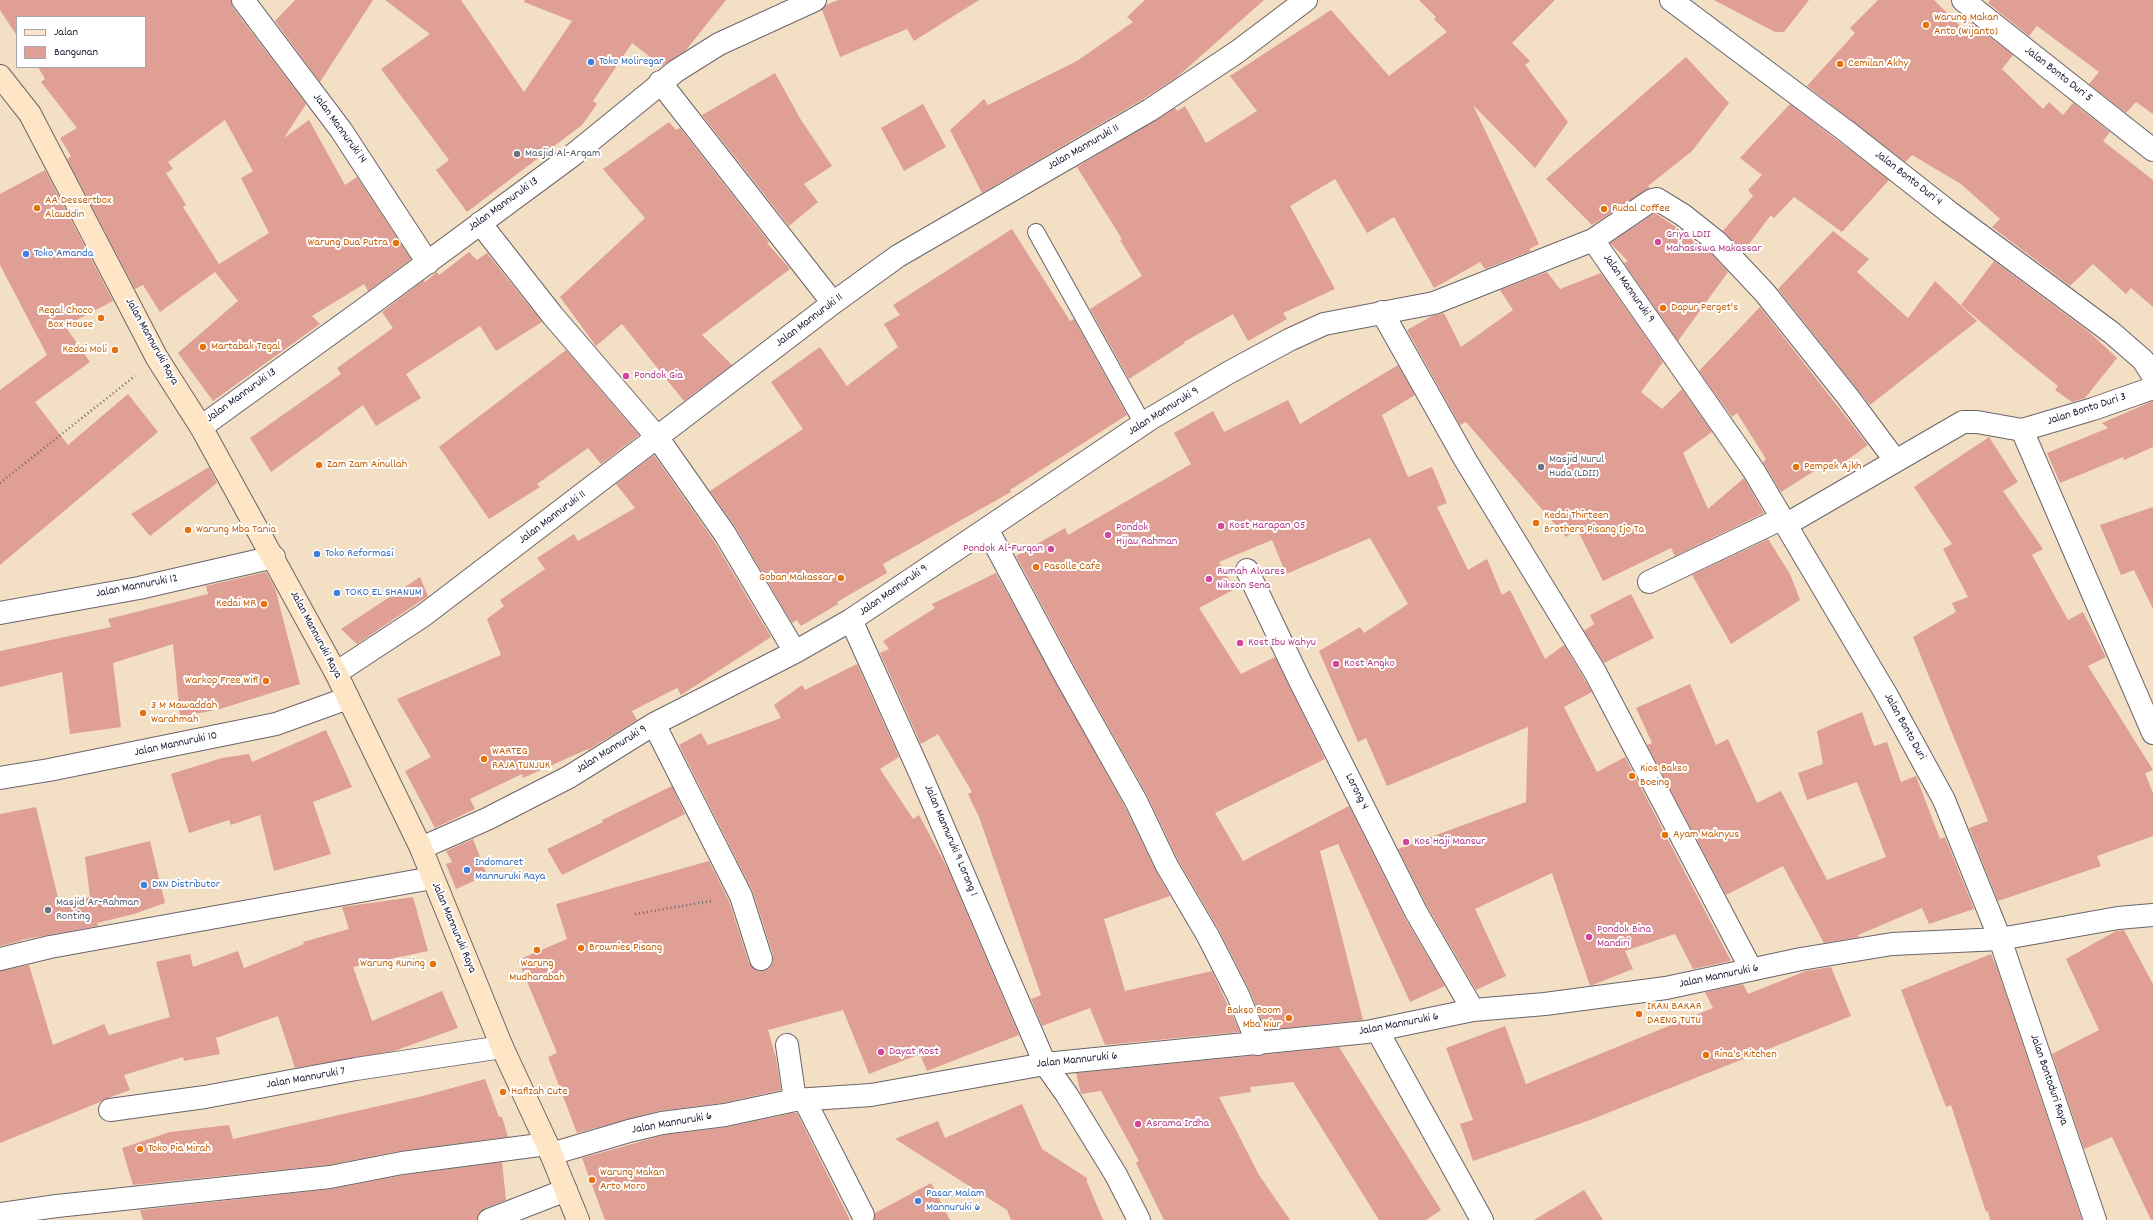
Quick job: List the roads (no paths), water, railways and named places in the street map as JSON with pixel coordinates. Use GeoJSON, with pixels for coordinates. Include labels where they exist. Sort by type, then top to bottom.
{"type":"FeatureCollection","features":[{"type":"Feature","properties":{"kind":"street","name":"Jalan Mannuruki 14"},"geometry":{"type":"LineString","coordinates":[[243,0],[342,130],[428,263]]}},
{"type":"Feature","properties":{"kind":"street","name":"Jalan Mannuruki 13"},"geometry":{"type":"LineString","coordinates":[[202,427],[428,263],[573,154],[660,82],[719,44],[815,0]]}},
{"type":"Feature","properties":{"kind":"street","name":"Jalan Mannuruki 11"},"geometry":{"type":"LineString","coordinates":[[336,673],[424,615],[833,303],[898,256],[1150,110],[1237,52],[1306,0]]}},
{"type":"Feature","properties":{"kind":"street","name":"Jalan Bonto Duri 4"},"geometry":{"type":"LineString","coordinates":[[1671,0],[1846,131],[1949,212],[2112,333],[2148,368]]}},
{"type":"Feature","properties":{"kind":"street","name":"Jalan Bonto Duri 5"},"geometry":{"type":"LineString","coordinates":[[1967,1],[2153,150]]}},
{"type":"Feature","properties":{"kind":"street","name":"Jalan Mannuruki Raya"},"geometry":{"type":"LineString","coordinates":[[0,76],[30,114],[157,358],[202,427],[336,673],[421,848],[502,1047],[549,1149],[578,1220]]}},
{"type":"Feature","properties":{"kind":"street"},"geometry":{"type":"LineString","coordinates":[[660,82],[833,303]]}},
{"type":"Feature","properties":{"kind":"street"},"geometry":{"type":"LineString","coordinates":[[1751,969],[1595,672],[1466,461],[1382,312],[1434,302],[1593,240],[1652,200],[1657,199],[1683,215],[1717,242],[1765,293],[1848,396],[1895,460]]}},
{"type":"Feature","properties":{"kind":"street"},"geometry":{"type":"LineString","coordinates":[[480,223],[553,316],[657,438],[725,534],[796,652]]}},
{"type":"Feature","properties":{"kind":"street","name":"Jalan Mannuruki 9"},"geometry":{"type":"LineString","coordinates":[[1593,240],[1749,465],[1785,521]]}},
{"type":"Feature","properties":{"kind":"street","name":"Jalan Mannuruki 9"},"geometry":{"type":"LineString","coordinates":[[421,848],[487,819],[568,777],[654,724],[796,652],[851,620],[1143,424],[1228,373],[1289,340],[1324,324],[1382,312]]}},
{"type":"Feature","properties":{"kind":"street","name":"Jalan Bonto Duri 3"},"geometry":{"type":"LineString","coordinates":[[2022,430],[2093,409],[2153,388]]}},
{"type":"Feature","properties":{"kind":"street"},"geometry":{"type":"LineString","coordinates":[[1649,582],[1785,521],[1963,422],[1977,422],[2022,430],[2147,703],[2153,733]]}},
{"type":"Feature","properties":{"kind":"street","name":"Jalan Bonto Duri"},"geometry":{"type":"LineString","coordinates":[[1785,521],[1886,694],[1944,800],[2000,939]]}},
{"type":"Feature","properties":{"kind":"street"},"geometry":{"type":"LineString","coordinates":[[987,529],[1065,675],[1136,801],[1167,866],[1208,936],[1238,995],[1258,1044]]}},
{"type":"Feature","properties":{"kind":"street","name":"Jalan Mannuruki 12"},"geometry":{"type":"LineString","coordinates":[[0,612],[139,588],[274,557]]}},
{"type":"Feature","properties":{"kind":"street","name":"Lorong 4"},"geometry":{"type":"LineString","coordinates":[[1247,570],[1302,686],[1413,905],[1473,1010]]}},
{"type":"Feature","properties":{"kind":"street","name":"Jalan Mannuruki 9 Lorong 1"},"geometry":{"type":"LineString","coordinates":[[851,620],[920,773],[1045,1064],[1067,1095],[1116,1175],[1139,1220]]}},
{"type":"Feature","properties":{"kind":"street","name":"Jalan Mannuruki 10"},"geometry":{"type":"LineString","coordinates":[[0,778],[64,767],[276,724],[348,698]]}},
{"type":"Feature","properties":{"kind":"street"},"geometry":{"type":"LineString","coordinates":[[654,724],[741,896],[762,959]]}},
{"type":"Feature","properties":{"kind":"street"},"geometry":{"type":"LineString","coordinates":[[0,959],[50,947],[432,878]]}},
{"type":"Feature","properties":{"kind":"street","name":"Jalan Mannuruki 6"},"geometry":{"type":"LineString","coordinates":[[0,1214],[57,1206],[330,1177],[402,1163],[549,1149],[656,1125],[725,1115],[800,1101],[871,1095],[1045,1064],[1258,1044],[1377,1030],[1473,1010],[1545,1004],[1666,988],[1751,969],[1892,944],[2000,939],[2118,918],[2153,915]]}},
{"type":"Feature","properties":{"kind":"street","name":"Jalan Bontoduri Raya"},"geometry":{"type":"LineString","coordinates":[[2000,939],[2095,1220]]}},
{"type":"Feature","properties":{"kind":"street"},"geometry":{"type":"LineString","coordinates":[[1377,1030],[1482,1220]]}},
{"type":"Feature","properties":{"kind":"street"},"geometry":{"type":"LineString","coordinates":[[787,1045],[800,1101],[862,1215]]}},
{"type":"Feature","properties":{"kind":"street","name":"Jalan Mannuruki 7"},"geometry":{"type":"LineString","coordinates":[[110,1110],[205,1097],[356,1070],[502,1047]]}},
{"type":"Feature","properties":{"kind":"street"},"geometry":{"type":"LineString","coordinates":[[489,1220],[566,1190]]}},
{"type":"Feature","properties":{"kind":"lane"},"geometry":{"type":"LineString","coordinates":[[1036,232],[1143,424]]}},
{"type":"Feature","properties":{"kind":"place","name":"Warung Makan Anto (Wijanto)"},"geometry":{"type":"Point","coordinates":[1926,25]}},
{"type":"Feature","properties":{"kind":"place","name":"Toko Moliregar"},"geometry":{"type":"Point","coordinates":[591,62]}},
{"type":"Feature","properties":{"kind":"place","name":"Cemilan Akhy"},"geometry":{"type":"Point","coordinates":[1840,64]}},
{"type":"Feature","properties":{"kind":"place","name":"Masjid Al-Arqam"},"geometry":{"type":"Point","coordinates":[517,154]}},
{"type":"Feature","properties":{"kind":"place","name":"AA Dessertbox Alauddin"},"geometry":{"type":"Point","coordinates":[37,208]}},
{"type":"Feature","properties":{"kind":"place","name":"Rudal Coffee"},"geometry":{"type":"Point","coordinates":[1604,209]}},
{"type":"Feature","properties":{"kind":"place","name":"Griya LDII Mahasiswa Makassar"},"geometry":{"type":"Point","coordinates":[1658,242]}},
{"type":"Feature","properties":{"kind":"place","name":"Warung Dua Putra"},"geometry":{"type":"Point","coordinates":[396,243]}},
{"type":"Feature","properties":{"kind":"place","name":"Toko Amanda"},"geometry":{"type":"Point","coordinates":[26,254]}},
{"type":"Feature","properties":{"kind":"place","name":"Dapur Perget's"},"geometry":{"type":"Point","coordinates":[1663,308]}},
{"type":"Feature","properties":{"kind":"place","name":"Regal Choco Box House"},"geometry":{"type":"Point","coordinates":[101,318]}},
{"type":"Feature","properties":{"kind":"place","name":"Martabak Tegal"},"geometry":{"type":"Point","coordinates":[203,347]}},
{"type":"Feature","properties":{"kind":"place","name":"Kedai Moli"},"geometry":{"type":"Point","coordinates":[115,350]}},
{"type":"Feature","properties":{"kind":"place","name":"Pondok Gia"},"geometry":{"type":"Point","coordinates":[626,376]}},
{"type":"Feature","properties":{"kind":"place","name":"Zam Zam Ainullah"},"geometry":{"type":"Point","coordinates":[319,465]}},
{"type":"Feature","properties":{"kind":"place","name":"Masjid Nurul Huda (LDII)"},"geometry":{"type":"Point","coordinates":[1541,467]}},
{"type":"Feature","properties":{"kind":"place","name":"Pempek Ajkh"},"geometry":{"type":"Point","coordinates":[1796,467]}},
{"type":"Feature","properties":{"kind":"place","name":"Kedai Thirteen Brothers Pisang Ijo Ta"},"geometry":{"type":"Point","coordinates":[1536,523]}},
{"type":"Feature","properties":{"kind":"place","name":"Kost Harapan 05"},"geometry":{"type":"Point","coordinates":[1221,526]}},
{"type":"Feature","properties":{"kind":"place","name":"Warung Mba Tania"},"geometry":{"type":"Point","coordinates":[188,530]}},
{"type":"Feature","properties":{"kind":"place","name":"Pondok Hijau Rahman"},"geometry":{"type":"Point","coordinates":[1108,535]}},
{"type":"Feature","properties":{"kind":"place","name":"Pondok Al-Furqan"},"geometry":{"type":"Point","coordinates":[1051,549]}},
{"type":"Feature","properties":{"kind":"place","name":"Toko Reformasi"},"geometry":{"type":"Point","coordinates":[317,554]}},
{"type":"Feature","properties":{"kind":"place","name":"Pasolle Cafe"},"geometry":{"type":"Point","coordinates":[1036,567]}},
{"type":"Feature","properties":{"kind":"place","name":"Goban Makassar"},"geometry":{"type":"Point","coordinates":[841,578]}},
{"type":"Feature","properties":{"kind":"place","name":"Rumah Alvares Nikson Sena"},"geometry":{"type":"Point","coordinates":[1209,579]}},
{"type":"Feature","properties":{"kind":"place","name":"TOKO EL SHANUM"},"geometry":{"type":"Point","coordinates":[337,593]}},
{"type":"Feature","properties":{"kind":"place","name":"Kedai MR"},"geometry":{"type":"Point","coordinates":[264,604]}},
{"type":"Feature","properties":{"kind":"place","name":"Kost Ibu Wahyu"},"geometry":{"type":"Point","coordinates":[1240,643]}},
{"type":"Feature","properties":{"kind":"place","name":"Kost Angko"},"geometry":{"type":"Point","coordinates":[1336,664]}},
{"type":"Feature","properties":{"kind":"place","name":"Warkop Free Wifi"},"geometry":{"type":"Point","coordinates":[266,681]}},
{"type":"Feature","properties":{"kind":"place","name":"3 M Mawaddah Warahmah"},"geometry":{"type":"Point","coordinates":[143,713]}},
{"type":"Feature","properties":{"kind":"place","name":"WARTEG RAJA TUNJUK"},"geometry":{"type":"Point","coordinates":[484,759]}},
{"type":"Feature","properties":{"kind":"place","name":"Kios Bakso Boeing"},"geometry":{"type":"Point","coordinates":[1632,776]}},
{"type":"Feature","properties":{"kind":"place","name":"Ayam Maknyus"},"geometry":{"type":"Point","coordinates":[1665,835]}},
{"type":"Feature","properties":{"kind":"place","name":"Kos Haji Mansur"},"geometry":{"type":"Point","coordinates":[1406,842]}},
{"type":"Feature","properties":{"kind":"place","name":"Indomaret Mannuruki Raya"},"geometry":{"type":"Point","coordinates":[467,870]}},
{"type":"Feature","properties":{"kind":"place","name":"DXN Distributor"},"geometry":{"type":"Point","coordinates":[144,885]}},
{"type":"Feature","properties":{"kind":"place","name":"Masjid Ar-Rahman Ronting"},"geometry":{"type":"Point","coordinates":[48,910]}},
{"type":"Feature","properties":{"kind":"place","name":"Pondok Bina Mandiri"},"geometry":{"type":"Point","coordinates":[1589,937]}},
{"type":"Feature","properties":{"kind":"place","name":"Brownies Pisang"},"geometry":{"type":"Point","coordinates":[581,948]}},
{"type":"Feature","properties":{"kind":"place","name":"Warung Mudharabah"},"geometry":{"type":"Point","coordinates":[537,950]}},
{"type":"Feature","properties":{"kind":"place","name":"Warung Kuning"},"geometry":{"type":"Point","coordinates":[433,964]}},
{"type":"Feature","properties":{"kind":"place","name":"IKAN BAKAR DAENG TUTU"},"geometry":{"type":"Point","coordinates":[1639,1014]}},
{"type":"Feature","properties":{"kind":"place","name":"Bakso Boom Mba Niur"},"geometry":{"type":"Point","coordinates":[1289,1018]}},
{"type":"Feature","properties":{"kind":"place","name":"Dayat Kost"},"geometry":{"type":"Point","coordinates":[881,1052]}},
{"type":"Feature","properties":{"kind":"place","name":"Rina's Kitchen"},"geometry":{"type":"Point","coordinates":[1706,1055]}},
{"type":"Feature","properties":{"kind":"place","name":"Hafizah Cute"},"geometry":{"type":"Point","coordinates":[503,1092]}},
{"type":"Feature","properties":{"kind":"place","name":"Asrama Irdha"},"geometry":{"type":"Point","coordinates":[1138,1124]}},
{"type":"Feature","properties":{"kind":"place","name":"Toko Pia Mirah"},"geometry":{"type":"Point","coordinates":[140,1149]}},
{"type":"Feature","properties":{"kind":"place","name":"Warung Makan Arto Moro"},"geometry":{"type":"Point","coordinates":[592,1180]}},
{"type":"Feature","properties":{"kind":"place","name":"Pasar Malam Mannuruki 6"},"geometry":{"type":"Point","coordinates":[918,1201]}}]}
